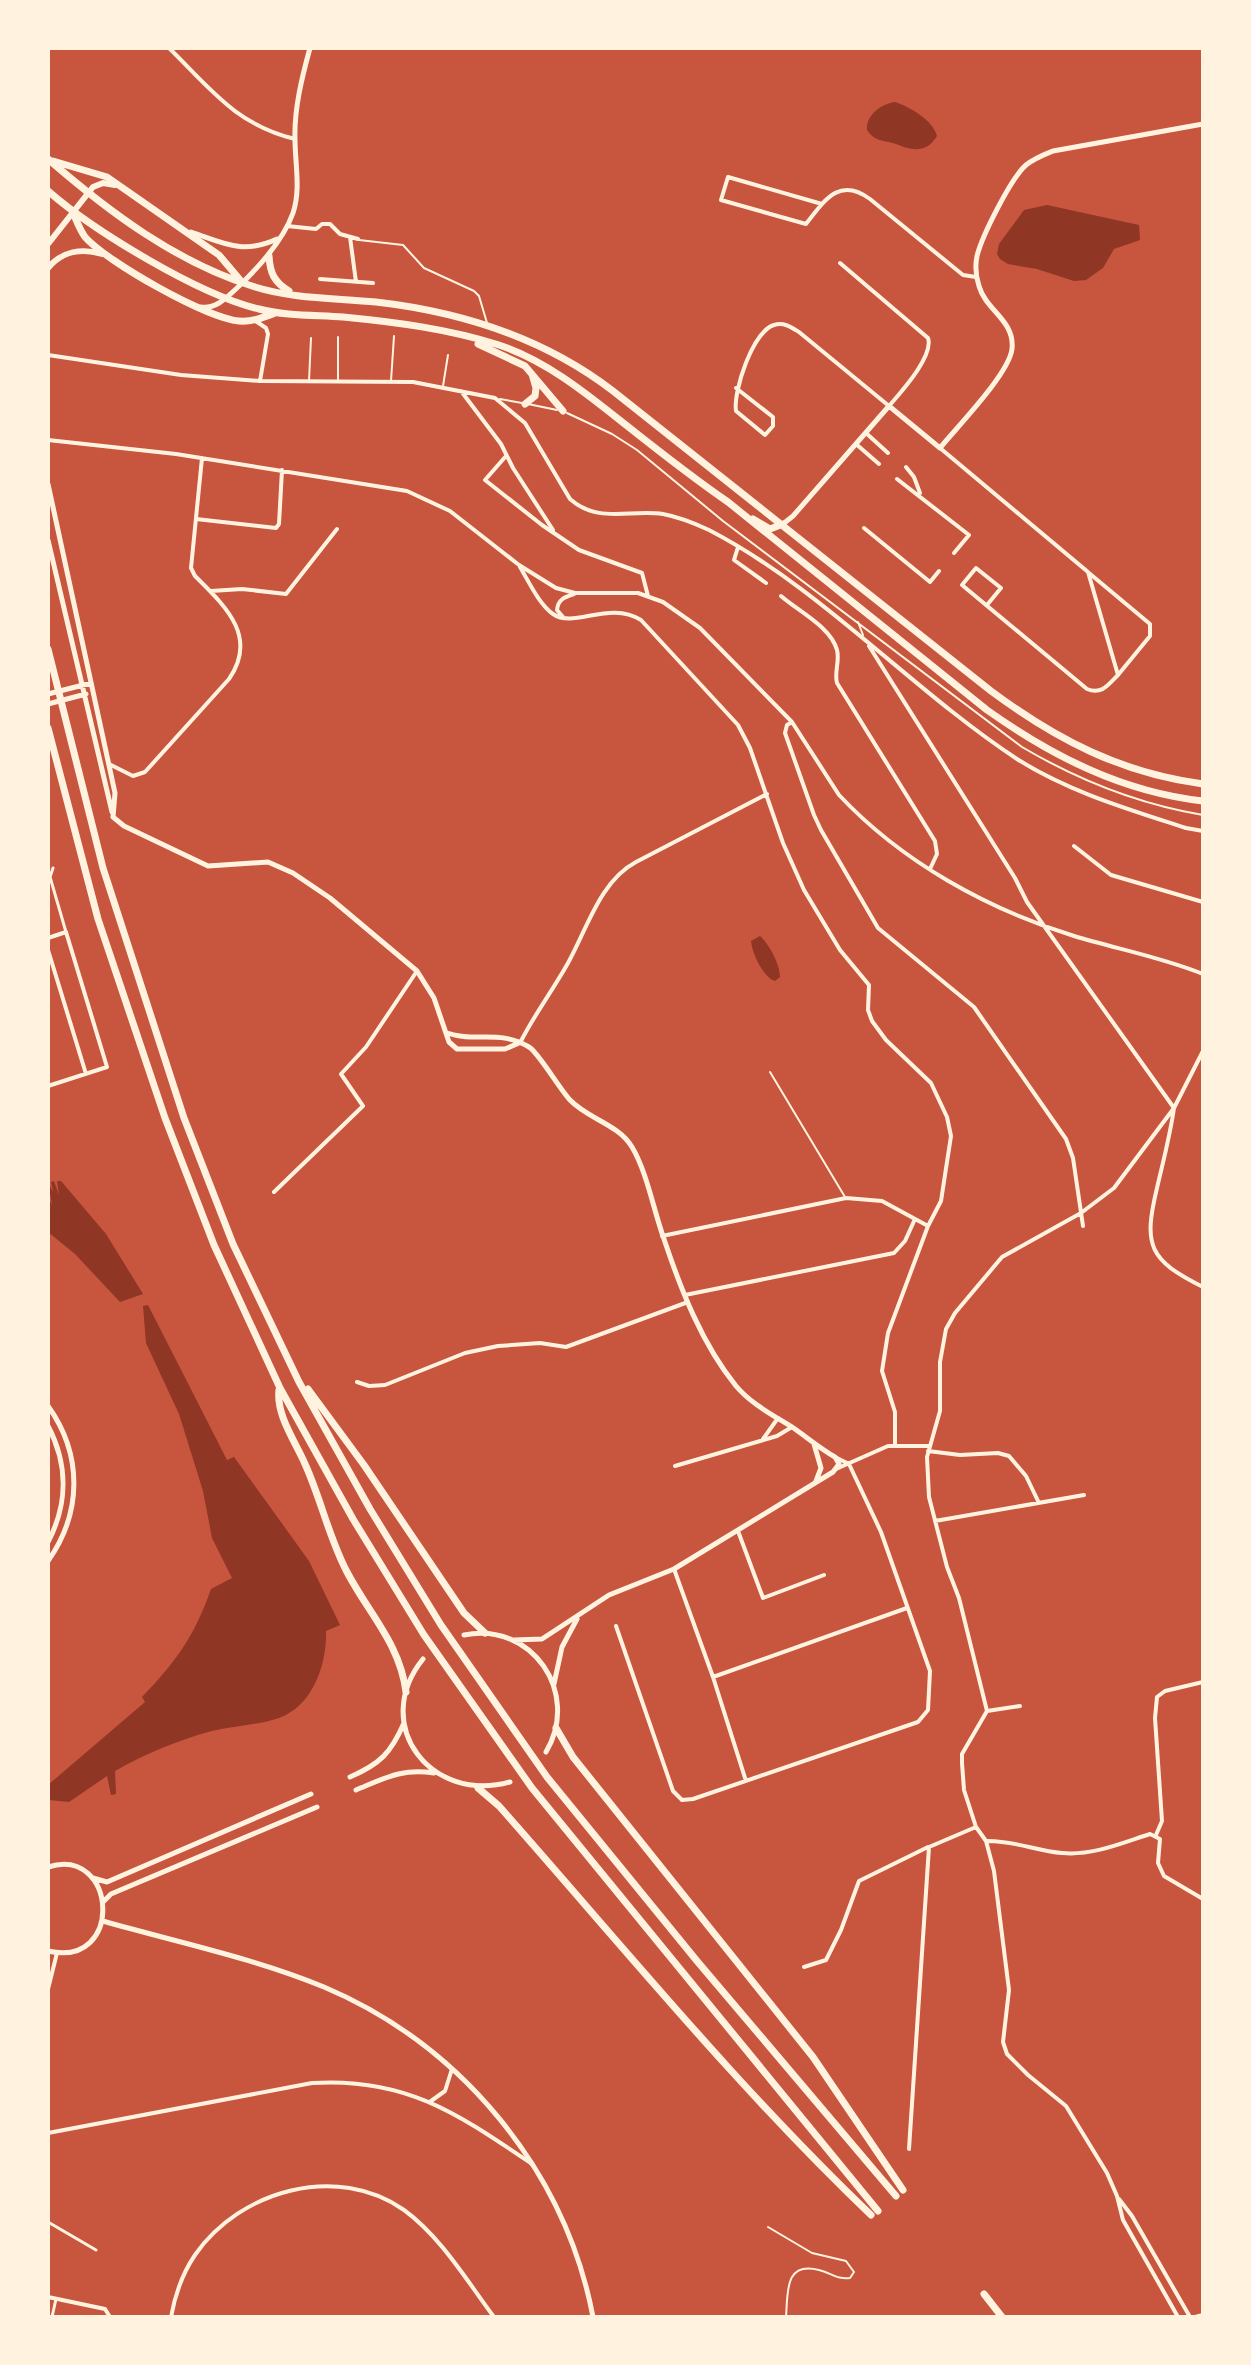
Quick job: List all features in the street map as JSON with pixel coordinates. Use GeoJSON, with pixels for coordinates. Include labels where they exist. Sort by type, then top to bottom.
{"type":"FeatureCollection","features":[{"type":"Feature","properties":{"kind":"highway"},"geometry":{"type":"LineString","coordinates":[[48,159],[102,174],[219,255],[242,283]]}},
{"type":"Feature","properties":{"kind":"highway"},"geometry":{"type":"LineString","coordinates":[[48,159],[88,193],[161,243],[242,283],[295,294],[390,304],[488,324],[543,346],[589,373],[991,691],[1045,730],[1080,749],[1137,770],[1203,784]]}},
{"type":"Feature","properties":{"kind":"highway"},"geometry":{"type":"LineString","coordinates":[[48,191],[73,212],[158,265],[257,309],[382,321],[498,345],[532,359],[561,376],[728,502],[770,529],[783,524]]}},
{"type":"Feature","properties":{"kind":"highway"},"geometry":{"type":"LineString","coordinates":[[73,212],[85,236],[108,256],[222,318],[254,321],[276,312]]}},
{"type":"Feature","properties":{"kind":"highway"},"geometry":{"type":"LineString","coordinates":[[269,256],[270,270],[277,283],[295,294]]}},
{"type":"Feature","properties":{"kind":"highway"},"geometry":{"type":"LineString","coordinates":[[462,337],[517,361],[532,372],[563,411]]}},
{"type":"Feature","properties":{"kind":"highway"},"geometry":{"type":"LineString","coordinates":[[525,404],[535,396],[532,372]]}},
{"type":"Feature","properties":{"kind":"highway"},"geometry":{"type":"LineString","coordinates":[[728,502],[895,637],[1030,740],[1071,763],[1124,784],[1203,801]]}},
{"type":"Feature","properties":{"kind":"highway"},"geometry":{"type":"LineString","coordinates":[[48,649],[103,868],[188,1127],[233,1244],[294,1370],[370,1509],[441,1625],[547,1777],[697,1961],[899,2193],[813,2057],[573,1757],[556,1728]]}},
{"type":"Feature","properties":{"kind":"highway"},"geometry":{"type":"LineString","coordinates":[[48,728],[84,873],[165,1118],[214,1245],[280,1388],[353,1519],[424,1635],[532,1788],[778,2087],[874,2213],[804,2152],[711,2051],[499,1806],[478,1788]]}},
{"type":"Feature","properties":{"kind":"highway"},"geometry":{"type":"LineString","coordinates":[[294,1370],[364,1465],[464,1613],[485,1633]]}},
{"type":"Feature","properties":{"kind":"highway"},"geometry":{"type":"LineString","coordinates":[[280,1388],[278,1403],[308,1471],[330,1535],[347,1572],[396,1651],[406,1692]]}},
{"type":"Feature","properties":{"kind":"highway"},"geometry":{"type":"LineString","coordinates":[[984,2294],[1002,2317]]}},
{"type":"Feature","properties":{"kind":"main road"},"geometry":{"type":"LineString","coordinates":[[48,244],[88,193],[103,183],[122,188]]}},
{"type":"Feature","properties":{"kind":"main road"},"geometry":{"type":"LineString","coordinates":[[48,268],[55,260],[75,251],[108,256]]}},
{"type":"Feature","properties":{"kind":"street"},"geometry":{"type":"LineString","coordinates":[[169,48],[248,122],[270,133],[295,139]]}},
{"type":"Feature","properties":{"kind":"street"},"geometry":{"type":"LineString","coordinates":[[200,307],[214,306],[269,256],[294,210],[299,166],[295,139],[300,84],[310,48]]}},
{"type":"Feature","properties":{"kind":"street"},"geometry":{"type":"LineString","coordinates":[[940,448],[1004,370],[1011,354],[1010,331],[985,298],[977,277],[977,258],[1012,182],[1024,167],[1037,157],[1053,151],[1203,124]]}},
{"type":"Feature","properties":{"kind":"street"},"geometry":{"type":"LineString","coordinates":[[822,204],[728,177],[721,200],[806,224],[822,204],[841,189],[861,192],[963,275],[977,277]]}},
{"type":"Feature","properties":{"kind":"street"},"geometry":{"type":"LineString","coordinates":[[287,226],[316,229],[322,224],[330,224],[340,234],[358,239]]}},
{"type":"Feature","properties":{"kind":"street"},"geometry":{"type":"LineString","coordinates":[[188,232],[243,248],[278,238]]}},
{"type":"Feature","properties":{"kind":"street"},"geometry":{"type":"LineString","coordinates":[[350,237],[356,282]]}},
{"type":"Feature","properties":{"kind":"street"},"geometry":{"type":"LineString","coordinates":[[783,524],[889,406],[915,373],[928,350],[929,341],[840,263]]}},
{"type":"Feature","properties":{"kind":"street"},"geometry":{"type":"LineString","coordinates":[[320,279],[373,283]]}},
{"type":"Feature","properties":{"kind":"street"},"geometry":{"type":"LineString","coordinates":[[254,321],[263,325],[268,334],[260,381]]}},
{"type":"Feature","properties":{"kind":"street"},"geometry":{"type":"LineString","coordinates":[[736,388],[773,417],[773,426],[765,435],[736,411],[736,388],[758,340],[769,327],[782,324],[799,332],[1150,624],[1150,636],[1118,675],[1104,689],[1096,692],[1087,689],[962,585],[976,568],[1001,588],[987,605]]}},
{"type":"Feature","properties":{"kind":"street"},"geometry":{"type":"LineString","coordinates":[[48,355],[181,375],[260,381],[413,382],[495,398],[525,423],[570,499],[581,509],[598,515],[662,514],[691,521],[738,547],[1020,760],[1084,793],[1203,831]]}},
{"type":"Feature","properties":{"kind":"street"},"geometry":{"type":"LineString","coordinates":[[461,391],[501,444],[543,517],[557,535]]}},
{"type":"Feature","properties":{"kind":"street"},"geometry":{"type":"LineString","coordinates":[[866,432],[888,453]]}},
{"type":"Feature","properties":{"kind":"street"},"geometry":{"type":"LineString","coordinates":[[48,440],[282,470],[373,484],[420,496],[450,511],[519,565],[556,588],[575,593],[621,592],[663,602],[700,628],[792,722],[839,795],[888,839],[930,869],[982,899],[1044,926],[1177,963],[1203,974]]}},
{"type":"Feature","properties":{"kind":"street"},"geometry":{"type":"LineString","coordinates":[[856,444],[879,464]]}},
{"type":"Feature","properties":{"kind":"street"},"geometry":{"type":"LineString","coordinates":[[506,456],[485,480],[579,550],[642,573],[648,596]]}},
{"type":"Feature","properties":{"kind":"street"},"geometry":{"type":"LineString","coordinates":[[109,764],[133,776],[145,772],[234,672],[241,653],[235,621],[228,609],[191,568],[202,458]]}},
{"type":"Feature","properties":{"kind":"street"},"geometry":{"type":"LineString","coordinates":[[906,467],[914,477],[921,496]]}},
{"type":"Feature","properties":{"kind":"street"},"geometry":{"type":"LineString","coordinates":[[196,519],[276,528],[279,524],[282,470]]}},
{"type":"Feature","properties":{"kind":"street"},"geometry":{"type":"LineString","coordinates":[[897,479],[969,535],[954,553]]}},
{"type":"Feature","properties":{"kind":"street"},"geometry":{"type":"LineString","coordinates":[[48,484],[49,501],[115,793],[113,817]]}},
{"type":"Feature","properties":{"kind":"street"},"geometry":{"type":"LineString","coordinates":[[864,528],[930,582],[939,571]]}},
{"type":"Feature","properties":{"kind":"street"},"geometry":{"type":"LineString","coordinates":[[211,591],[242,589],[286,594],[337,529]]}},
{"type":"Feature","properties":{"kind":"street"},"geometry":{"type":"LineString","coordinates":[[48,540],[113,817],[124,826],[208,866],[268,862],[293,873],[330,898],[417,971],[434,998],[449,1042],[457,1049],[505,1049],[520,1043],[618,874],[767,794]]}},
{"type":"Feature","properties":{"kind":"street"},"geometry":{"type":"LineString","coordinates":[[738,547],[734,560],[766,583]]}},
{"type":"Feature","properties":{"kind":"street"},"geometry":{"type":"LineString","coordinates":[[519,565],[547,608],[556,616],[565,619],[613,611],[634,616],[646,625],[733,719],[746,740],[790,862],[804,890],[840,950],[869,985],[870,1017],[886,1040],[923,1074],[947,1117],[950,1148],[941,1201],[928,1226],[888,1333],[882,1371],[895,1412],[895,1446]]}},
{"type":"Feature","properties":{"kind":"street"},"geometry":{"type":"LineString","coordinates":[[1088,572],[1118,675]]}},
{"type":"Feature","properties":{"kind":"street"},"geometry":{"type":"LineString","coordinates":[[565,619],[557,610],[558,605],[563,598],[575,593]]}},
{"type":"Feature","properties":{"kind":"street"},"geometry":{"type":"LineString","coordinates":[[781,596],[826,632],[837,649],[837,683],[935,841],[937,854],[930,869]]}},
{"type":"Feature","properties":{"kind":"street"},"geometry":{"type":"LineString","coordinates":[[865,641],[1044,926],[1174,1108],[1148,1223],[1150,1240],[1158,1256],[1170,1269],[1203,1287]]}},
{"type":"Feature","properties":{"kind":"street"},"geometry":{"type":"LineString","coordinates":[[48,694],[91,683]]}},
{"type":"Feature","properties":{"kind":"street"},"geometry":{"type":"LineString","coordinates":[[48,704],[94,692]]}},
{"type":"Feature","properties":{"kind":"street"},"geometry":{"type":"LineString","coordinates":[[792,722],[787,725],[785,733],[814,815],[878,928],[968,1000],[1066,1139],[1073,1158],[1083,1226]]}},
{"type":"Feature","properties":{"kind":"street"},"geometry":{"type":"LineString","coordinates":[[1074,846],[1111,875],[1203,902]]}},
{"type":"Feature","properties":{"kind":"street"},"geometry":{"type":"LineString","coordinates":[[48,1086],[107,1067],[50,877],[53,868]]}},
{"type":"Feature","properties":{"kind":"street"},"geometry":{"type":"LineString","coordinates":[[48,938],[66,932]]}},
{"type":"Feature","properties":{"kind":"street"},"geometry":{"type":"LineString","coordinates":[[48,950],[86,1074]]}},
{"type":"Feature","properties":{"kind":"street"},"geometry":{"type":"LineString","coordinates":[[274,1192],[363,1106],[341,1074],[366,1047],[417,971]]}},
{"type":"Feature","properties":{"kind":"street"},"geometry":{"type":"LineString","coordinates":[[447,1033],[458,1037],[506,1036],[535,1051],[576,1106],[613,1128],[632,1147],[686,1299],[701,1331],[737,1388],[814,1444],[849,1464],[871,1509],[930,1671],[929,1702],[918,1722],[688,1801],[677,1797],[616,1626]]}},
{"type":"Feature","properties":{"kind":"street"},"geometry":{"type":"LineString","coordinates":[[1178,2317],[1123,2220],[1107,2173],[1066,2106],[1007,2054],[1003,2042],[1009,1990],[994,1871],[986,1841],[976,1827],[964,1790],[962,1754],[987,1711],[959,1598],[947,1567],[929,1497],[929,1448],[940,1411],[942,1343],[950,1320],[1002,1257],[1081,1213],[1114,1188],[1174,1108],[1203,1051]]}},
{"type":"Feature","properties":{"kind":"street"},"geometry":{"type":"LineString","coordinates":[[662,1236],[846,1198],[882,1201],[928,1226]]}},
{"type":"Feature","properties":{"kind":"street"},"geometry":{"type":"LineString","coordinates":[[357,1382],[369,1386],[385,1385],[465,1353],[498,1346],[540,1343],[566,1347],[686,1299],[894,1253],[905,1241],[915,1219]]}},
{"type":"Feature","properties":{"kind":"street"},"geometry":{"type":"LineString","coordinates":[[48,1406],[67,1439],[74,1477],[70,1517],[63,1537],[48,1561]]}},
{"type":"Feature","properties":{"kind":"street"},"geometry":{"type":"LineString","coordinates":[[761,1441],[778,1418]]}},
{"type":"Feature","properties":{"kind":"street"},"geometry":{"type":"LineString","coordinates":[[48,1426],[60,1453],[63,1479],[63,1500],[48,1542]]}},
{"type":"Feature","properties":{"kind":"street"},"geometry":{"type":"LineString","coordinates":[[675,1466],[761,1441],[792,1427]]}},
{"type":"Feature","properties":{"kind":"street"},"geometry":{"type":"LineString","coordinates":[[814,1444],[820,1466],[828,1473],[835,1471],[839,1464],[833,1456]]}},
{"type":"Feature","properties":{"kind":"street"},"geometry":{"type":"LineString","coordinates":[[464,1635],[485,1633],[514,1640],[542,1639],[609,1595],[674,1569],[816,1481],[881,1448],[929,1448],[960,1455],[998,1453],[1009,1456],[1026,1476],[1039,1504]]}},
{"type":"Feature","properties":{"kind":"street"},"geometry":{"type":"LineString","coordinates":[[816,1481],[824,1456],[833,1456]]}},
{"type":"Feature","properties":{"kind":"street"},"geometry":{"type":"LineString","coordinates":[[935,1521],[1084,1495]]}},
{"type":"Feature","properties":{"kind":"street"},"geometry":{"type":"LineString","coordinates":[[737,1528],[763,1598],[824,1575]]}},
{"type":"Feature","properties":{"kind":"street"},"geometry":{"type":"LineString","coordinates":[[674,1569],[746,1781]]}},
{"type":"Feature","properties":{"kind":"street"},"geometry":{"type":"LineString","coordinates":[[713,1677],[907,1608]]}},
{"type":"Feature","properties":{"kind":"street"},"geometry":{"type":"LineString","coordinates":[[554,1684],[562,1647],[578,1618]]}},
{"type":"Feature","properties":{"kind":"street"},"geometry":{"type":"LineString","coordinates":[[514,1640],[538,1658],[554,1684],[558,1698],[556,1728],[546,1752]]}},
{"type":"Feature","properties":{"kind":"street"},"geometry":{"type":"LineString","coordinates":[[423,1659],[406,1692],[405,1722],[415,1751],[435,1773]]}},
{"type":"Feature","properties":{"kind":"street"},"geometry":{"type":"LineString","coordinates":[[1156,1835],[1162,1821],[1155,1718],[1157,1697],[1165,1691],[1203,1682]]}},
{"type":"Feature","properties":{"kind":"street"},"geometry":{"type":"LineString","coordinates":[[987,1711],[1020,1706]]}},
{"type":"Feature","properties":{"kind":"street"},"geometry":{"type":"LineString","coordinates":[[350,1777],[373,1767],[394,1747],[405,1722]]}},
{"type":"Feature","properties":{"kind":"street"},"geometry":{"type":"LineString","coordinates":[[356,1790],[398,1772],[414,1770],[435,1773],[463,1786],[478,1788],[510,1782]]}},
{"type":"Feature","properties":{"kind":"street"},"geometry":{"type":"LineString","coordinates":[[48,1867],[57,1864],[76,1867],[93,1878],[107,1882],[311,1794]]}},
{"type":"Feature","properties":{"kind":"street"},"geometry":{"type":"LineString","coordinates":[[104,1901],[111,1894],[317,1807]]}},
{"type":"Feature","properties":{"kind":"street"},"geometry":{"type":"LineString","coordinates":[[804,1967],[826,1960],[859,1881],[976,1827]]}},
{"type":"Feature","properties":{"kind":"street"},"geometry":{"type":"LineString","coordinates":[[986,1841],[1063,1853],[1103,1849],[1150,1834],[1156,1835],[1161,1847],[1160,1871],[1203,1899]]}},
{"type":"Feature","properties":{"kind":"street"},"geometry":{"type":"LineString","coordinates":[[909,2149],[929,1847]]}},
{"type":"Feature","properties":{"kind":"street"},"geometry":{"type":"LineString","coordinates":[[48,1951],[72,1952],[86,1945],[97,1934],[103,1921],[104,1901],[93,1878]]}},
{"type":"Feature","properties":{"kind":"street"},"geometry":{"type":"LineString","coordinates":[[103,1921],[324,1987],[391,2022],[452,2069],[488,2105],[534,2166],[563,2222],[579,2263],[593,2317]]}},
{"type":"Feature","properties":{"kind":"street"},"geometry":{"type":"LineString","coordinates":[[48,1989],[57,1953]]}},
{"type":"Feature","properties":{"kind":"street"},"geometry":{"type":"LineString","coordinates":[[431,2101],[445,2091],[452,2069]]}},
{"type":"Feature","properties":{"kind":"street"},"geometry":{"type":"LineString","coordinates":[[48,2133],[312,2083],[338,2081],[390,2088],[431,2101],[472,2123],[534,2166]]}},
{"type":"Feature","properties":{"kind":"street"},"geometry":{"type":"LineString","coordinates":[[171,2317],[183,2275],[208,2238],[224,2223],[267,2198],[319,2185],[365,2191],[403,2209],[421,2223],[494,2317]]}},
{"type":"Feature","properties":{"kind":"street"},"geometry":{"type":"LineString","coordinates":[[1117,2196],[1192,2317],[1203,2315]]}},
{"type":"Feature","properties":{"kind":"street"},"geometry":{"type":"LineString","coordinates":[[48,2222],[96,2250]]}},
{"type":"Feature","properties":{"kind":"street"},"geometry":{"type":"LineString","coordinates":[[48,2297],[105,2309],[110,2317]]}},
{"type":"Feature","properties":{"kind":"street"},"geometry":{"type":"LineString","coordinates":[[52,2317],[56,2299]]}},
{"type":"Feature","properties":{"kind":"lane"},"geometry":{"type":"LineString","coordinates":[[358,239],[403,245],[424,268],[474,291],[479,296],[488,324]]}},
{"type":"Feature","properties":{"kind":"lane"},"geometry":{"type":"LineString","coordinates":[[391,382],[394,336]]}},
{"type":"Feature","properties":{"kind":"lane"},"geometry":{"type":"LineString","coordinates":[[338,337],[339,383]]}},
{"type":"Feature","properties":{"kind":"lane"},"geometry":{"type":"LineString","coordinates":[[309,382],[311,338]]}},
{"type":"Feature","properties":{"kind":"lane"},"geometry":{"type":"LineString","coordinates":[[443,388],[448,355]]}},
{"type":"Feature","properties":{"kind":"lane"},"geometry":{"type":"LineString","coordinates":[[495,398],[563,411],[612,434],[637,450],[723,521],[1003,735],[1052,765],[1114,792],[1203,815]]}},
{"type":"Feature","properties":{"kind":"lane"},"geometry":{"type":"LineString","coordinates":[[857,621],[865,641]]}},
{"type":"Feature","properties":{"kind":"lane"},"geometry":{"type":"LineString","coordinates":[[770,1072],[846,1198]]}},
{"type":"Feature","properties":{"kind":"lane"},"geometry":{"type":"LineString","coordinates":[[768,2227],[812,2253],[846,2261],[854,2272],[850,2278],[842,2279],[819,2270],[805,2269],[795,2273],[789,2280],[786,2317]]}},
{"type":"Feature","properties":{"kind":"shaded area"},"geometry":{"type":"Polygon","coordinates":[[[895,102],[914,111],[931,125],[937,136],[933,142],[924,148],[908,148],[870,134],[867,125],[875,111],[895,102]]]}},
{"type":"Feature","properties":{"kind":"shaded area"},"geometry":{"type":"Polygon","coordinates":[[[1047,205],[1139,225],[1140,240],[1114,249],[1103,268],[1086,280],[1074,281],[1008,264],[1000,259],[997,254],[999,244],[1024,210],[1047,205]]]}},
{"type":"Feature","properties":{"kind":"shaded area"},"geometry":{"type":"Polygon","coordinates":[[[760,936],[778,966],[780,977],[775,981],[762,970],[753,952],[751,941],[760,936]]]}},
{"type":"Feature","properties":{"kind":"shaded area"},"geometry":{"type":"Polygon","coordinates":[[[54,1181],[59,1195],[57,1181],[61,1181],[106,1234],[143,1294],[120,1302],[75,1254],[48,1232],[48,1197],[52,1205],[48,1182],[53,1192],[51,1182],[54,1181]]]}},
{"type":"Feature","properties":{"kind":"shaded area"},"geometry":{"type":"Polygon","coordinates":[[[148,1305],[227,1460],[234,1457],[309,1561],[340,1625],[326,1631],[324,1657],[316,1682],[301,1704],[291,1712],[271,1720],[199,1735],[150,1753],[115,1771],[116,1794],[111,1795],[107,1776],[69,1802],[49,1800],[48,1785],[145,1702],[142,1697],[175,1660],[191,1634],[211,1589],[232,1578],[212,1538],[203,1491],[179,1414],[146,1343],[143,1306],[148,1305]]]}}]}
